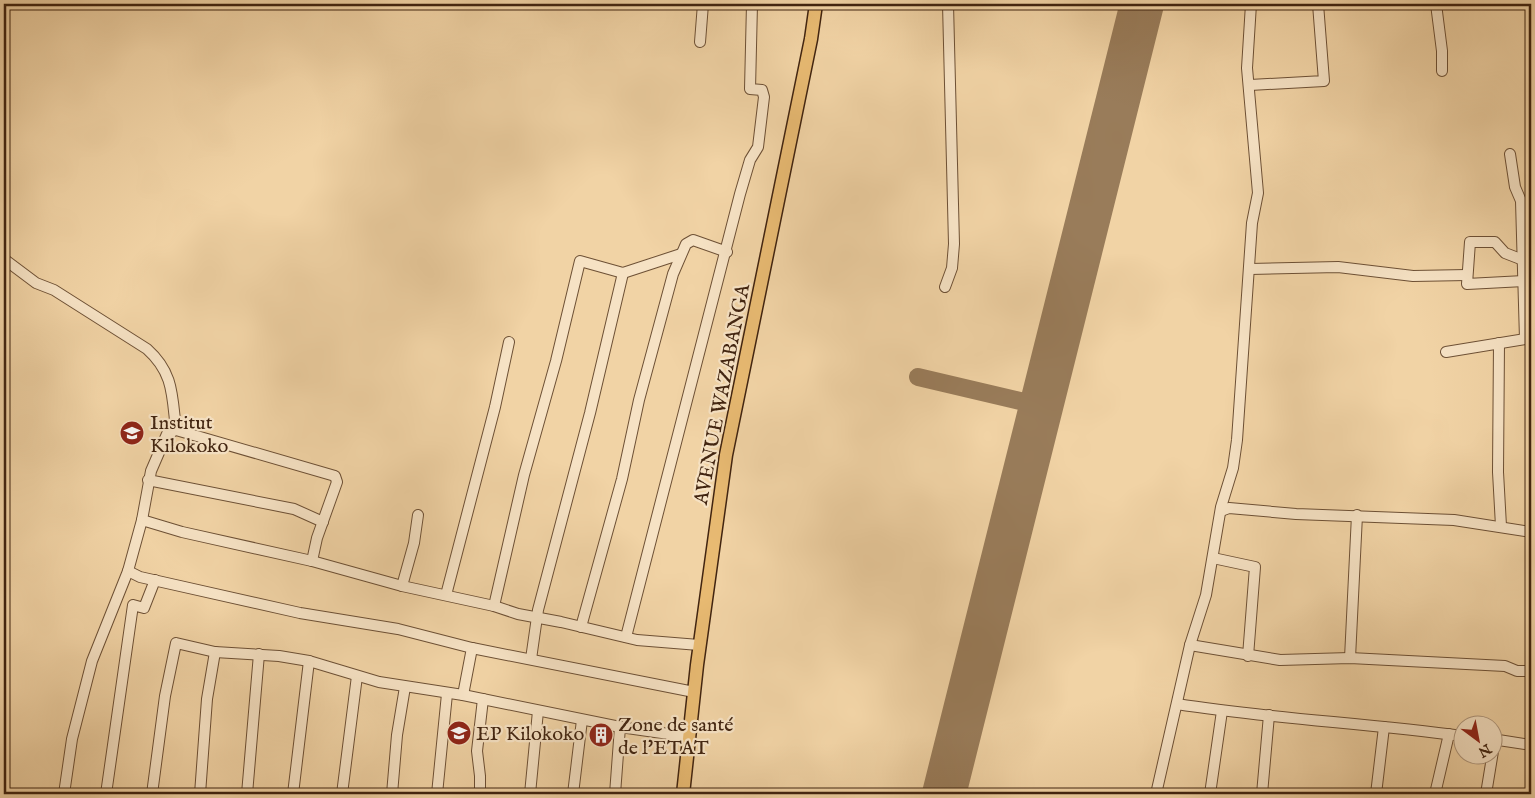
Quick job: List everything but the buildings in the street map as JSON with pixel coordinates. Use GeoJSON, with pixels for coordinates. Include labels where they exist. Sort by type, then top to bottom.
{"type":"FeatureCollection","features":[{"type":"Feature","properties":{"kind":"main road","name":"AVENUE WAZABANGA"},"geometry":{"type":"LineString","coordinates":[[683,794],[699,645],[732,421],[811,39],[816,4]]}},
{"type":"Feature","properties":{"kind":"street"},"geometry":{"type":"LineString","coordinates":[[700,42],[703,4]]}},
{"type":"Feature","properties":{"kind":"street"},"geometry":{"type":"LineString","coordinates":[[626,638],[727,252],[740,194],[750,160],[758,147],[764,92],[750,89],[752,4]]}},
{"type":"Feature","properties":{"kind":"street"},"geometry":{"type":"LineString","coordinates":[[945,287],[952,268],[954,244],[948,4]]}},
{"type":"Feature","properties":{"kind":"street"},"geometry":{"type":"LineString","coordinates":[[1156,794],[1190,645],[1206,596],[1221,511],[1237,440],[1252,224],[1258,193],[1247,68],[1251,4]]}},
{"type":"Feature","properties":{"kind":"street"},"geometry":{"type":"LineString","coordinates":[[1250,85],[1324,81],[1318,4]]}},
{"type":"Feature","properties":{"kind":"street"},"geometry":{"type":"LineString","coordinates":[[1436,4],[1442,51],[1442,71]]}},
{"type":"Feature","properties":{"kind":"street"},"geometry":{"type":"LineString","coordinates":[[1446,352],[1528,338],[1528,300],[1524,281],[1520,201],[1515,187],[1510,154]]}},
{"type":"Feature","properties":{"kind":"street"},"geometry":{"type":"LineString","coordinates":[[581,627],[622,479],[639,400],[673,274],[686,244],[693,240],[727,252]]}},
{"type":"Feature","properties":{"kind":"street"},"geometry":{"type":"LineString","coordinates":[[1523,260],[1505,253],[1495,242],[1470,242],[1467,284],[1524,281]]}},
{"type":"Feature","properties":{"kind":"street"},"geometry":{"type":"LineString","coordinates":[[494,606],[524,474],[554,370],[580,262],[623,273],[681,254]]}},
{"type":"Feature","properties":{"kind":"street"},"geometry":{"type":"LineString","coordinates":[[4,259],[36,282],[54,290],[147,349],[159,360],[166,371],[172,389],[176,430]]}},
{"type":"Feature","properties":{"kind":"street"},"geometry":{"type":"LineString","coordinates":[[1250,269],[1338,267],[1413,276],[1467,275]]}},
{"type":"Feature","properties":{"kind":"street"},"geometry":{"type":"LineString","coordinates":[[531,659],[538,610],[601,372],[623,273]]}},
{"type":"Feature","properties":{"kind":"street"},"geometry":{"type":"LineString","coordinates":[[446,595],[495,407],[509,342]]}},
{"type":"Feature","properties":{"kind":"street"},"geometry":{"type":"LineString","coordinates":[[1499,343],[1498,472],[1501,526]]}},
{"type":"Feature","properties":{"kind":"street"},"geometry":{"type":"LineString","coordinates":[[64,794],[72,739],[92,661],[128,571],[142,520],[148,480],[168,434],[176,430],[335,476],[337,482],[312,561]]}},
{"type":"Feature","properties":{"kind":"street"},"geometry":{"type":"LineString","coordinates":[[148,480],[294,509],[323,522]]}},
{"type":"Feature","properties":{"kind":"street"},"geometry":{"type":"LineString","coordinates":[[1221,511],[1229,508],[1296,514],[1454,520],[1531,532]]}},
{"type":"Feature","properties":{"kind":"street"},"geometry":{"type":"LineString","coordinates":[[402,586],[414,544],[418,514]]}},
{"type":"Feature","properties":{"kind":"street"},"geometry":{"type":"LineString","coordinates":[[1350,658],[1357,515]]}},
{"type":"Feature","properties":{"kind":"street"},"geometry":{"type":"LineString","coordinates":[[142,520],[208,538],[312,561],[402,586],[494,606],[518,614],[659,644],[699,645]]}},
{"type":"Feature","properties":{"kind":"street"},"geometry":{"type":"LineString","coordinates":[[1214,558],[1255,567],[1248,656]]}},
{"type":"Feature","properties":{"kind":"street"},"geometry":{"type":"LineString","coordinates":[[128,571],[155,580],[300,612],[398,629],[472,648],[694,692]]}},
{"type":"Feature","properties":{"kind":"street"},"geometry":{"type":"LineString","coordinates":[[106,794],[133,606],[144,608],[155,580]]}},
{"type":"Feature","properties":{"kind":"street"},"geometry":{"type":"LineString","coordinates":[[152,794],[165,696],[176,642],[214,652],[260,654],[309,661],[357,676],[405,687],[463,695],[620,727],[690,737]]}},
{"type":"Feature","properties":{"kind":"street"},"geometry":{"type":"LineString","coordinates":[[1190,645],[1248,656],[1292,660],[1350,658],[1505,666],[1517,671],[1531,671]]}},
{"type":"Feature","properties":{"kind":"street"},"geometry":{"type":"LineString","coordinates":[[463,695],[472,648]]}},
{"type":"Feature","properties":{"kind":"street"},"geometry":{"type":"LineString","coordinates":[[200,794],[208,690],[214,652]]}},
{"type":"Feature","properties":{"kind":"street"},"geometry":{"type":"LineString","coordinates":[[247,794],[260,654]]}},
{"type":"Feature","properties":{"kind":"street"},"geometry":{"type":"LineString","coordinates":[[293,794],[309,661]]}},
{"type":"Feature","properties":{"kind":"street"},"geometry":{"type":"LineString","coordinates":[[342,794],[357,676]]}},
{"type":"Feature","properties":{"kind":"street"},"geometry":{"type":"LineString","coordinates":[[392,794],[397,735],[405,687]]}},
{"type":"Feature","properties":{"kind":"street"},"geometry":{"type":"LineString","coordinates":[[436,794],[447,694]]}},
{"type":"Feature","properties":{"kind":"street"},"geometry":{"type":"LineString","coordinates":[[480,794],[477,751],[482,699]]}},
{"type":"Feature","properties":{"kind":"street"},"geometry":{"type":"LineString","coordinates":[[1177,704],[1222,711],[1452,734]]}},
{"type":"Feature","properties":{"kind":"street"},"geometry":{"type":"LineString","coordinates":[[530,794],[538,711]]}},
{"type":"Feature","properties":{"kind":"street"},"geometry":{"type":"LineString","coordinates":[[1210,794],[1222,711]]}},
{"type":"Feature","properties":{"kind":"street"},"geometry":{"type":"LineString","coordinates":[[1262,794],[1269,715]]}},
{"type":"Feature","properties":{"kind":"street"},"geometry":{"type":"LineString","coordinates":[[573,794],[582,720]]}},
{"type":"Feature","properties":{"kind":"street"},"geometry":{"type":"LineString","coordinates":[[615,794],[620,727]]}},
{"type":"Feature","properties":{"kind":"street"},"geometry":{"type":"LineString","coordinates":[[1376,794],[1384,727]]}},
{"type":"Feature","properties":{"kind":"street"},"geometry":{"type":"LineString","coordinates":[[1435,794],[1449,734]]}},
{"type":"Feature","properties":{"kind":"street"},"geometry":{"type":"LineString","coordinates":[[1502,740],[1531,745]]}},
{"type":"Feature","properties":{"kind":"street"},"geometry":{"type":"LineString","coordinates":[[1486,794],[1490,766]]}},
{"type":"Feature","properties":{"kind":"taxiway"},"geometry":{"type":"LineString","coordinates":[[918,377],[1041,406]]}},
{"type":"Feature","properties":{"kind":"runway"},"geometry":{"type":"LineString","coordinates":[[944,794],[1142,4]]}},
{"type":"Feature","properties":{"kind":"place","name":"Institut Kilokoko"},"geometry":{"type":"Point","coordinates":[132,433]}},
{"type":"Feature","properties":{"kind":"place","name":"EP Kilokoko"},"geometry":{"type":"Point","coordinates":[459,733]}},
{"type":"Feature","properties":{"kind":"place","name":"Zone de santé de l'ETAT"},"geometry":{"type":"Point","coordinates":[601,735]}}]}
